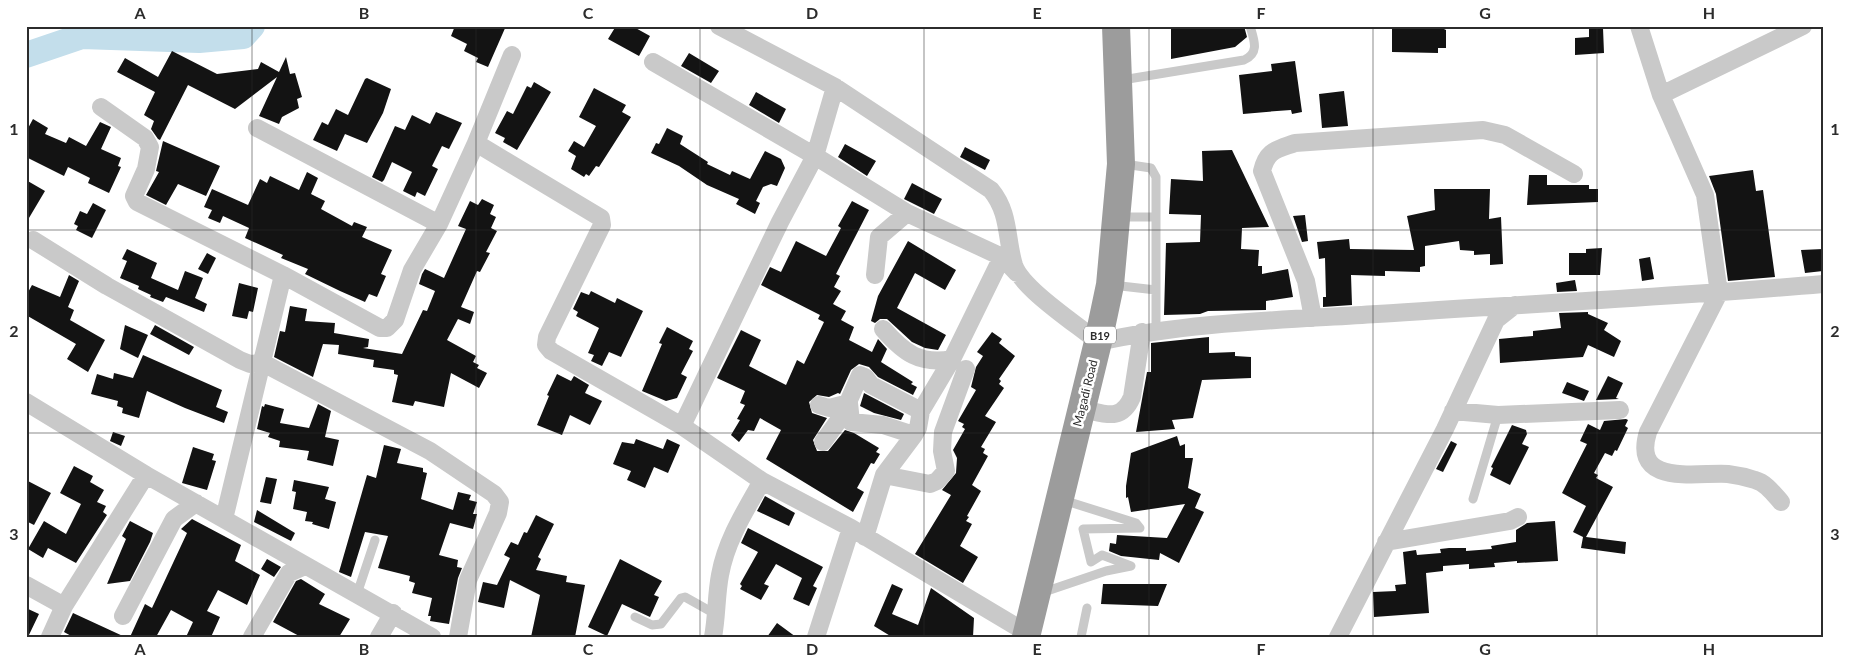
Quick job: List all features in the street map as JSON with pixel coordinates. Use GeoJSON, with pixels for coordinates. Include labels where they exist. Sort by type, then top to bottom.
{"type":"FeatureCollection","features":[{"type":"Feature","properties":{"kind":"highway","name":"Magadi Road"},"geometry":{"type":"LineString","coordinates":[[1026,635],[1058,498],[1082,409],[1110,285],[1121,164],[1116,26]]}},
{"type":"Feature","properties":{"kind":"street"},"geometry":{"type":"LineString","coordinates":[[719,26],[835,87],[991,190],[1000,201],[1005,215],[1014,265],[1020,276]]}},
{"type":"Feature","properties":{"kind":"street"},"geometry":{"type":"LineString","coordinates":[[1639,26],[1661,95],[1705,195],[1719,293],[1648,432],[1645,440],[1646,452],[1649,460],[1656,468],[1666,473],[1679,475],[1730,474],[1756,480],[1765,484],[1781,502]]}},
{"type":"Feature","properties":{"kind":"street"},"geometry":{"type":"LineString","coordinates":[[1661,95],[1803,26]]}},
{"type":"Feature","properties":{"kind":"street"},"geometry":{"type":"LineString","coordinates":[[100,107],[145,138],[150,147],[146,169],[134,196],[137,202],[283,275],[380,328],[387,328],[396,320],[412,270],[439,224],[476,143],[512,55]]}},
{"type":"Feature","properties":{"kind":"street"},"geometry":{"type":"LineString","coordinates":[[653,62],[815,156],[907,213],[1002,257],[1034,291],[1098,342],[1149,332],[1313,318],[1719,293],[1823,284]]}},
{"type":"Feature","properties":{"kind":"street"},"geometry":{"type":"LineString","coordinates":[[682,426],[780,222],[815,156],[835,87]]}},
{"type":"Feature","properties":{"kind":"street"},"geometry":{"type":"LineString","coordinates":[[257,128],[439,224]]}},
{"type":"Feature","properties":{"kind":"street"},"geometry":{"type":"LineString","coordinates":[[1313,318],[1306,281],[1262,170],[1265,158],[1273,152],[1295,143],[1482,130],[1505,135],[1574,174]]}},
{"type":"Feature","properties":{"kind":"street"},"geometry":{"type":"LineString","coordinates":[[476,143],[601,218],[602,225],[547,337],[546,345],[551,351],[682,426],[762,481],[858,532],[1026,635]]}},
{"type":"Feature","properties":{"kind":"street"},"geometry":{"type":"LineString","coordinates":[[875,275],[879,237],[907,213]]}},
{"type":"Feature","properties":{"kind":"street"},"geometry":{"type":"LineString","coordinates":[[33,240],[107,286],[240,360],[250,364],[263,364],[430,451],[494,494],[500,502],[498,512],[468,580],[458,637]]}},
{"type":"Feature","properties":{"kind":"street"},"geometry":{"type":"LineString","coordinates":[[884,476],[930,484],[937,481],[946,471],[942,451],[943,432],[959,364],[1002,257]]}},
{"type":"Feature","properties":{"kind":"street"},"geometry":{"type":"LineString","coordinates":[[224,519],[283,275]]}},
{"type":"Feature","properties":{"kind":"street"},"geometry":{"type":"LineString","coordinates":[[1338,637],[1453,411],[1496,320],[1515,305]]}},
{"type":"Feature","properties":{"kind":"street"},"geometry":{"type":"LineString","coordinates":[[884,330],[908,353],[934,362],[959,364]]}},
{"type":"Feature","properties":{"kind":"street"},"geometry":{"type":"LineString","coordinates":[[1082,409],[1113,415],[1122,413],[1128,407],[1149,332]]}},
{"type":"Feature","properties":{"kind":"street"},"geometry":{"type":"LineString","coordinates":[[816,637],[858,532],[884,476],[959,364]]}},
{"type":"Feature","properties":{"kind":"street"},"geometry":{"type":"LineString","coordinates":[[823,442],[849,403],[860,375],[865,377],[871,385],[918,425]]}},
{"type":"Feature","properties":{"kind":"street"},"geometry":{"type":"LineString","coordinates":[[26,402],[146,476],[305,566],[393,613],[432,637]]}},
{"type":"Feature","properties":{"kind":"street"},"geometry":{"type":"LineString","coordinates":[[849,403],[851,422],[883,425],[918,425],[943,432]]}},
{"type":"Feature","properties":{"kind":"street"},"geometry":{"type":"LineString","coordinates":[[819,405],[829,408],[849,403]]}},
{"type":"Feature","properties":{"kind":"street"},"geometry":{"type":"LineString","coordinates":[[1453,411],[1498,415],[1620,410]]}},
{"type":"Feature","properties":{"kind":"street"},"geometry":{"type":"LineString","coordinates":[[50,637],[64,606],[146,476]]}},
{"type":"Feature","properties":{"kind":"street"},"geometry":{"type":"LineString","coordinates":[[713,637],[720,576],[729,542],[762,481]]}},
{"type":"Feature","properties":{"kind":"street"},"geometry":{"type":"LineString","coordinates":[[122,616],[174,519],[196,503]]}},
{"type":"Feature","properties":{"kind":"street"},"geometry":{"type":"LineString","coordinates":[[1386,542],[1510,521],[1518,517]]}},
{"type":"Feature","properties":{"kind":"street"},"geometry":{"type":"LineString","coordinates":[[252,637],[289,573],[305,566]]}},
{"type":"Feature","properties":{"kind":"street"},"geometry":{"type":"LineString","coordinates":[[26,585],[64,606]]}},
{"type":"Feature","properties":{"kind":"street"},"geometry":{"type":"LineString","coordinates":[[379,637],[393,613]]}},
{"type":"Feature","properties":{"kind":"lane"},"geometry":{"type":"LineString","coordinates":[[1119,80],[1244,60],[1252,55],[1256,46],[1250,26]]}},
{"type":"Feature","properties":{"kind":"lane"},"geometry":{"type":"LineString","coordinates":[[1121,164],[1151,168],[1156,177],[1156,290],[1149,332]]}},
{"type":"Feature","properties":{"kind":"lane"},"geometry":{"type":"LineString","coordinates":[[1117,217],[1156,217]]}},
{"type":"Feature","properties":{"kind":"lane"},"geometry":{"type":"LineString","coordinates":[[1110,285],[1156,290]]}},
{"type":"Feature","properties":{"kind":"lane"},"geometry":{"type":"LineString","coordinates":[[1474,499],[1498,415]]}},
{"type":"Feature","properties":{"kind":"lane"},"geometry":{"type":"LineString","coordinates":[[1036,595],[1106,571],[1131,566],[1102,555],[1091,562],[1083,529],[1140,528],[1136,523],[1058,498]]}},
{"type":"Feature","properties":{"kind":"lane"},"geometry":{"type":"LineString","coordinates":[[357,594],[375,540]]}},
{"type":"Feature","properties":{"kind":"lane"},"geometry":{"type":"LineString","coordinates":[[635,617],[652,625],[661,624],[681,598],[685,597],[717,615]]}},
{"type":"Feature","properties":{"kind":"lane"},"geometry":{"type":"LineString","coordinates":[[1081,637],[1087,608]]}},
{"type":"Feature","properties":{"kind":"building"},"geometry":{"type":"Polygon","coordinates":[[[455,26],[506,26],[488,67],[476,62],[478,58],[464,51],[467,44],[451,36],[455,26]]]}},
{"type":"Feature","properties":{"kind":"building"},"geometry":{"type":"Polygon","coordinates":[[[616,26],[632,26],[650,36],[639,56],[608,39],[616,26]]]}},
{"type":"Feature","properties":{"kind":"building"},"geometry":{"type":"Polygon","coordinates":[[[1171,26],[1244,26],[1247,37],[1235,47],[1171,59],[1171,26]]]}},
{"type":"Feature","properties":{"kind":"building"},"geometry":{"type":"Polygon","coordinates":[[[1444,26],[1446,30],[1446,48],[1438,48],[1438,53],[1392,52],[1392,27],[1444,26]]]}},
{"type":"Feature","properties":{"kind":"building"},"geometry":{"type":"Polygon","coordinates":[[[1589,28],[1603,28],[1604,53],[1575,55],[1575,38],[1589,37],[1589,28]]]}},
{"type":"Feature","properties":{"kind":"building"},"geometry":{"type":"Polygon","coordinates":[[[172,51],[217,74],[258,69],[261,62],[279,72],[286,57],[290,74],[295,73],[302,97],[297,99],[299,108],[282,117],[279,124],[259,116],[277,77],[235,109],[188,85],[160,140],[151,129],[154,121],[144,115],[155,92],[117,72],[125,58],[158,77],[172,51]]]}},
{"type":"Feature","properties":{"kind":"building"},"geometry":{"type":"Polygon","coordinates":[[[689,53],[719,71],[711,83],[681,66],[689,53]]]}},
{"type":"Feature","properties":{"kind":"building"},"geometry":{"type":"Polygon","coordinates":[[[1295,61],[1302,112],[1292,114],[1291,110],[1243,114],[1239,75],[1272,71],[1271,64],[1295,61]]]}},
{"type":"Feature","properties":{"kind":"building"},"geometry":{"type":"Polygon","coordinates":[[[367,78],[391,89],[383,113],[367,143],[345,134],[337,151],[313,140],[322,122],[328,125],[336,109],[348,115],[367,78]]]}},
{"type":"Feature","properties":{"kind":"building"},"geometry":{"type":"Polygon","coordinates":[[[534,82],[551,92],[517,150],[503,142],[505,138],[495,133],[507,111],[513,114],[527,86],[531,88],[534,82]]]}},
{"type":"Feature","properties":{"kind":"building"},"geometry":{"type":"Polygon","coordinates":[[[594,88],[626,105],[622,112],[631,117],[599,167],[596,166],[589,176],[586,174],[584,177],[571,169],[576,156],[568,151],[574,141],[584,147],[596,126],[579,117],[594,88]]]}},
{"type":"Feature","properties":{"kind":"building"},"geometry":{"type":"Polygon","coordinates":[[[1344,91],[1348,126],[1322,128],[1319,94],[1344,91]]]}},
{"type":"Feature","properties":{"kind":"building"},"geometry":{"type":"Polygon","coordinates":[[[756,92],[786,109],[779,123],[749,105],[756,92]]]}},
{"type":"Feature","properties":{"kind":"building"},"geometry":{"type":"Polygon","coordinates":[[[436,112],[462,123],[449,149],[442,146],[432,166],[438,169],[425,196],[417,192],[415,197],[403,191],[412,172],[392,162],[382,182],[372,177],[395,126],[405,130],[412,115],[430,124],[436,112]]]}},
{"type":"Feature","properties":{"kind":"building"},"geometry":{"type":"Polygon","coordinates":[[[33,119],[48,128],[45,134],[66,143],[69,137],[86,146],[100,122],[111,127],[101,149],[121,158],[118,166],[121,167],[109,193],[88,183],[90,178],[68,167],[64,176],[26,157],[26,132],[33,119]]]}},
{"type":"Feature","properties":{"kind":"building"},"geometry":{"type":"Polygon","coordinates":[[[667,128],[683,136],[680,144],[708,162],[707,164],[730,175],[732,171],[750,179],[765,151],[781,159],[785,168],[777,186],[771,184],[763,187],[756,201],[760,203],[755,214],[736,204],[739,199],[707,185],[679,166],[651,153],[656,143],[659,144],[667,128]]]}},
{"type":"Feature","properties":{"kind":"building"},"geometry":{"type":"Polygon","coordinates":[[[163,141],[220,166],[206,196],[178,184],[166,205],[146,195],[159,172],[156,171],[163,141]]]}},
{"type":"Feature","properties":{"kind":"building"},"geometry":{"type":"Polygon","coordinates":[[[845,144],[876,161],[867,176],[838,157],[845,144]]]}},
{"type":"Feature","properties":{"kind":"building"},"geometry":{"type":"Polygon","coordinates":[[[965,147],[990,160],[985,170],[960,157],[965,147]]]}},
{"type":"Feature","properties":{"kind":"building"},"geometry":{"type":"Polygon","coordinates":[[[1232,150],[1269,227],[1242,228],[1241,249],[1259,250],[1258,266],[1262,266],[1262,274],[1288,269],[1293,297],[1266,301],[1266,310],[1208,311],[1200,314],[1164,315],[1166,243],[1200,242],[1201,215],[1169,214],[1171,179],[1203,181],[1202,151],[1232,150]]]}},
{"type":"Feature","properties":{"kind":"building"},"geometry":{"type":"Polygon","coordinates":[[[1753,170],[1756,191],[1763,190],[1775,277],[1728,281],[1716,194],[1709,176],[1753,170]]]}},
{"type":"Feature","properties":{"kind":"building"},"geometry":{"type":"Polygon","coordinates":[[[307,172],[318,178],[311,194],[325,201],[321,209],[352,226],[354,222],[367,227],[362,237],[392,250],[381,274],[386,276],[377,297],[369,294],[365,302],[340,291],[305,274],[308,269],[281,258],[283,255],[245,238],[249,228],[223,216],[220,223],[208,218],[212,210],[204,207],[212,189],[248,205],[260,179],[267,183],[270,176],[299,190],[307,172]]]}},
{"type":"Feature","properties":{"kind":"building"},"geometry":{"type":"Polygon","coordinates":[[[1529,175],[1547,175],[1547,185],[1589,185],[1589,189],[1598,189],[1598,202],[1527,205],[1529,175]]]}},
{"type":"Feature","properties":{"kind":"building"},"geometry":{"type":"Polygon","coordinates":[[[26,180],[45,191],[26,223],[26,180]]]}},
{"type":"Feature","properties":{"kind":"building"},"geometry":{"type":"Polygon","coordinates":[[[912,183],[942,199],[934,214],[904,199],[912,183]]]}},
{"type":"Feature","properties":{"kind":"building"},"geometry":{"type":"Polygon","coordinates":[[[1434,189],[1490,189],[1489,219],[1501,217],[1503,264],[1490,265],[1490,254],[1474,255],[1474,251],[1460,250],[1459,241],[1425,246],[1425,266],[1420,267],[1420,272],[1385,271],[1385,276],[1351,275],[1352,305],[1323,307],[1323,297],[1326,297],[1325,258],[1319,259],[1317,242],[1349,239],[1350,249],[1414,250],[1407,216],[1435,210],[1434,189]]]}},
{"type":"Feature","properties":{"kind":"building"},"geometry":{"type":"Polygon","coordinates":[[[482,199],[494,205],[490,214],[496,217],[491,228],[497,231],[486,252],[490,253],[480,272],[477,271],[461,307],[474,312],[470,324],[458,319],[447,340],[476,356],[473,362],[479,365],[477,368],[487,373],[479,388],[451,373],[444,407],[415,401],[413,406],[392,402],[398,375],[394,374],[394,370],[373,367],[374,360],[338,354],[339,345],[323,344],[313,377],[274,357],[280,331],[285,332],[290,306],[307,309],[305,321],[335,323],[334,333],[369,339],[368,347],[363,348],[402,354],[423,310],[427,311],[435,291],[419,284],[422,274],[425,269],[444,278],[466,229],[458,226],[470,201],[478,205],[482,199]]]}},
{"type":"Feature","properties":{"kind":"building"},"geometry":{"type":"Polygon","coordinates":[[[852,201],[869,210],[836,274],[840,276],[834,287],[841,291],[833,304],[846,311],[841,320],[854,327],[849,340],[872,352],[878,339],[887,349],[881,362],[913,382],[911,384],[917,387],[913,395],[878,377],[869,367],[859,364],[851,370],[840,394],[829,397],[817,395],[809,402],[812,413],[827,418],[813,440],[817,451],[828,451],[845,430],[854,433],[879,448],[876,452],[880,454],[874,464],[871,463],[857,488],[864,492],[853,512],[766,459],[781,430],[760,418],[754,431],[748,430],[739,442],[731,435],[740,420],[737,419],[745,405],[740,403],[745,391],[717,378],[741,330],[761,340],[749,366],[786,385],[797,360],[804,364],[824,322],[818,319],[820,315],[761,285],[770,267],[781,272],[796,241],[826,256],[841,228],[838,226],[852,201]]]}},
{"type":"Feature","properties":{"kind":"building"},"geometry":{"type":"Polygon","coordinates":[[[93,203],[106,210],[92,238],[76,230],[78,226],[74,224],[80,211],[87,214],[93,203]]]}},
{"type":"Feature","properties":{"kind":"building"},"geometry":{"type":"Polygon","coordinates":[[[1305,215],[1308,241],[1302,242],[1293,216],[1305,215]]]}},
{"type":"Feature","properties":{"kind":"building"},"geometry":{"type":"Polygon","coordinates":[[[908,241],[956,270],[945,290],[915,273],[897,308],[946,335],[938,350],[925,348],[912,342],[887,319],[880,319],[875,323],[871,321],[878,296],[908,241]]]}},
{"type":"Feature","properties":{"kind":"building"},"geometry":{"type":"Polygon","coordinates":[[[1602,248],[1600,275],[1569,275],[1569,253],[1586,253],[1586,249],[1602,248]]]}},
{"type":"Feature","properties":{"kind":"building"},"geometry":{"type":"Polygon","coordinates":[[[127,249],[157,263],[151,278],[178,290],[185,271],[203,278],[195,298],[207,304],[204,312],[166,297],[163,302],[150,297],[151,295],[138,289],[139,286],[120,278],[127,261],[122,259],[127,249]]]}},
{"type":"Feature","properties":{"kind":"building"},"geometry":{"type":"Polygon","coordinates":[[[1823,249],[1823,271],[1805,273],[1801,250],[1823,249]]]}},
{"type":"Feature","properties":{"kind":"building"},"geometry":{"type":"Polygon","coordinates":[[[207,253],[216,258],[208,274],[198,269],[207,253]]]}},
{"type":"Feature","properties":{"kind":"building"},"geometry":{"type":"Polygon","coordinates":[[[1650,257],[1654,279],[1642,281],[1639,259],[1650,257]]]}},
{"type":"Feature","properties":{"kind":"building"},"geometry":{"type":"Polygon","coordinates":[[[69,275],[79,281],[68,307],[74,310],[70,320],[105,340],[88,372],[67,359],[76,344],[26,315],[26,296],[32,285],[60,297],[69,275]]]}},
{"type":"Feature","properties":{"kind":"building"},"geometry":{"type":"Polygon","coordinates":[[[1575,280],[1577,291],[1557,292],[1556,283],[1575,280]]]}},
{"type":"Feature","properties":{"kind":"building"},"geometry":{"type":"Polygon","coordinates":[[[239,283],[258,288],[253,312],[249,311],[247,319],[232,316],[239,283]]]}},
{"type":"Feature","properties":{"kind":"building"},"geometry":{"type":"Polygon","coordinates":[[[591,291],[615,303],[617,298],[643,311],[621,357],[609,352],[602,366],[591,361],[594,355],[588,353],[599,328],[576,316],[578,312],[573,309],[581,292],[589,295],[591,291]]]}},
{"type":"Feature","properties":{"kind":"building"},"geometry":{"type":"Polygon","coordinates":[[[1588,312],[1588,314],[1608,323],[1604,330],[1621,341],[1614,357],[1588,345],[1583,357],[1500,363],[1499,339],[1533,336],[1533,331],[1561,328],[1559,313],[1588,312]]]}},
{"type":"Feature","properties":{"kind":"building"},"geometry":{"type":"Polygon","coordinates":[[[125,325],[148,335],[138,358],[120,349],[125,325]]]}},
{"type":"Feature","properties":{"kind":"building"},"geometry":{"type":"Polygon","coordinates":[[[155,325],[194,347],[189,355],[150,334],[155,325]]]}},
{"type":"Feature","properties":{"kind":"building"},"geometry":{"type":"Polygon","coordinates":[[[667,327],[693,341],[689,349],[693,351],[681,374],[687,377],[677,398],[666,401],[642,391],[662,344],[659,343],[667,327]]]}},
{"type":"Feature","properties":{"kind":"building"},"geometry":{"type":"Polygon","coordinates":[[[992,332],[1002,339],[999,343],[1015,356],[999,379],[1001,381],[999,384],[1004,388],[985,416],[996,422],[981,447],[985,449],[983,453],[988,456],[972,485],[981,491],[967,516],[969,517],[966,521],[972,524],[960,546],[978,557],[963,583],[915,554],[951,495],[942,490],[956,473],[957,458],[953,450],[965,429],[962,427],[964,424],[958,421],[976,390],[971,387],[976,367],[983,356],[977,352],[992,332]]]}},
{"type":"Feature","properties":{"kind":"building"},"geometry":{"type":"Polygon","coordinates":[[[1209,337],[1209,353],[1235,352],[1235,356],[1251,357],[1251,378],[1202,380],[1193,418],[1172,420],[1175,429],[1136,432],[1147,372],[1151,372],[1151,343],[1209,337]]]}},
{"type":"Feature","properties":{"kind":"building"},"geometry":{"type":"Polygon","coordinates":[[[143,355],[222,390],[216,407],[228,412],[224,423],[147,391],[139,418],[122,413],[123,408],[117,406],[118,401],[91,394],[97,374],[113,379],[114,373],[133,378],[143,355]]]}},
{"type":"Feature","properties":{"kind":"building"},"geometry":{"type":"Polygon","coordinates":[[[557,374],[571,381],[574,376],[589,385],[585,393],[602,401],[590,425],[570,415],[562,435],[537,425],[549,396],[547,395],[557,374]]]}},
{"type":"Feature","properties":{"kind":"building"},"geometry":{"type":"Polygon","coordinates":[[[1608,376],[1623,383],[1616,398],[1619,399],[1596,400],[1608,376]]]}},
{"type":"Feature","properties":{"kind":"building"},"geometry":{"type":"Polygon","coordinates":[[[1567,382],[1589,391],[1584,401],[1562,393],[1567,382]]]}},
{"type":"Feature","properties":{"kind":"building"},"geometry":{"type":"Polygon","coordinates":[[[864,393],[904,414],[901,420],[874,413],[860,406],[864,393]]]}},
{"type":"Feature","properties":{"kind":"building"},"geometry":{"type":"Polygon","coordinates":[[[265,404],[284,409],[280,423],[309,428],[318,404],[331,411],[325,437],[339,440],[333,466],[307,460],[309,451],[279,447],[280,441],[268,437],[270,433],[257,429],[262,406],[264,407],[265,404]]]}},
{"type":"Feature","properties":{"kind":"building"},"geometry":{"type":"Polygon","coordinates":[[[1628,420],[1625,426],[1628,428],[1617,451],[1615,450],[1612,456],[1605,453],[1594,473],[1598,475],[1596,478],[1613,487],[1586,537],[1626,542],[1625,554],[1581,548],[1583,537],[1573,532],[1586,506],[1562,493],[1587,444],[1580,441],[1588,424],[1600,430],[1604,421],[1628,420]]]}},
{"type":"Feature","properties":{"kind":"building"},"geometry":{"type":"Polygon","coordinates":[[[1512,425],[1526,430],[1527,434],[1522,444],[1529,447],[1510,485],[1490,475],[1493,468],[1491,467],[1512,425]]]}},
{"type":"Feature","properties":{"kind":"building"},"geometry":{"type":"Polygon","coordinates":[[[113,432],[125,436],[121,446],[110,441],[113,432]]]}},
{"type":"Feature","properties":{"kind":"building"},"geometry":{"type":"Polygon","coordinates":[[[1177,436],[1180,446],[1185,444],[1185,458],[1193,458],[1188,488],[1201,494],[1195,508],[1204,512],[1179,563],[1160,553],[1159,560],[1121,556],[1109,551],[1110,543],[1116,544],[1117,535],[1167,538],[1185,504],[1131,512],[1128,497],[1126,498],[1126,486],[1131,453],[1177,436]]]}},
{"type":"Feature","properties":{"kind":"building"},"geometry":{"type":"Polygon","coordinates":[[[636,439],[663,449],[667,439],[680,445],[668,473],[654,467],[645,488],[627,480],[631,471],[613,464],[622,442],[634,444],[636,439]]]}},
{"type":"Feature","properties":{"kind":"building"},"geometry":{"type":"Polygon","coordinates":[[[1451,441],[1457,444],[1443,472],[1436,469],[1451,441]]]}},
{"type":"Feature","properties":{"kind":"building"},"geometry":{"type":"Polygon","coordinates":[[[384,445],[401,449],[397,463],[423,468],[423,472],[427,473],[421,499],[453,510],[458,492],[471,495],[469,500],[477,502],[473,514],[477,514],[473,529],[450,523],[439,555],[458,560],[457,567],[462,568],[458,578],[449,624],[430,621],[431,616],[428,616],[432,598],[412,593],[415,583],[409,581],[410,576],[378,568],[388,536],[365,532],[351,577],[339,572],[367,475],[376,478],[384,445]]]}},
{"type":"Feature","properties":{"kind":"building"},"geometry":{"type":"Polygon","coordinates":[[[193,447],[214,454],[212,460],[216,461],[207,490],[182,483],[193,447]]]}},
{"type":"Feature","properties":{"kind":"building"},"geometry":{"type":"Polygon","coordinates":[[[74,466],[93,476],[90,482],[104,490],[97,502],[106,506],[103,512],[107,515],[76,563],[48,548],[43,558],[28,549],[44,521],[66,534],[81,504],[60,493],[74,466]]]}},
{"type":"Feature","properties":{"kind":"building"},"geometry":{"type":"Polygon","coordinates":[[[266,477],[277,479],[271,504],[260,502],[266,477]]]}},
{"type":"Feature","properties":{"kind":"building"},"geometry":{"type":"Polygon","coordinates":[[[26,480],[51,493],[34,525],[26,521],[26,480]]]}},
{"type":"Feature","properties":{"kind":"building"},"geometry":{"type":"Polygon","coordinates":[[[294,480],[329,487],[325,499],[336,502],[329,529],[312,524],[313,522],[305,521],[307,512],[293,509],[296,492],[292,491],[294,480]]]}},
{"type":"Feature","properties":{"kind":"building"},"geometry":{"type":"Polygon","coordinates":[[[765,496],[795,513],[789,526],[757,511],[765,496]]]}},
{"type":"Feature","properties":{"kind":"building"},"geometry":{"type":"Polygon","coordinates":[[[257,510],[295,533],[291,541],[254,522],[257,510]]]}},
{"type":"Feature","properties":{"kind":"building"},"geometry":{"type":"Polygon","coordinates":[[[536,515],[554,524],[538,557],[541,559],[536,570],[567,576],[566,582],[585,585],[575,637],[531,637],[540,595],[510,580],[504,608],[478,602],[483,582],[497,585],[510,558],[504,555],[511,542],[518,545],[524,532],[527,533],[536,515]]]}},
{"type":"Feature","properties":{"kind":"building"},"geometry":{"type":"Polygon","coordinates":[[[192,519],[241,545],[235,561],[260,575],[247,605],[218,590],[207,611],[220,617],[211,637],[186,637],[193,622],[171,610],[156,637],[130,637],[145,604],[152,608],[187,533],[181,529],[192,519]]]}},
{"type":"Feature","properties":{"kind":"building"},"geometry":{"type":"Polygon","coordinates":[[[130,521],[153,533],[150,542],[130,581],[107,584],[126,539],[122,536],[130,521]]]}},
{"type":"Feature","properties":{"kind":"building"},"geometry":{"type":"Polygon","coordinates":[[[1555,521],[1558,561],[1494,563],[1495,567],[1469,569],[1469,564],[1443,566],[1443,571],[1426,573],[1429,613],[1374,617],[1373,592],[1396,591],[1395,585],[1406,584],[1403,552],[1416,550],[1417,555],[1441,553],[1440,549],[1449,548],[1466,548],[1466,551],[1492,549],[1491,546],[1516,542],[1516,530],[1527,523],[1555,521]]]}},
{"type":"Feature","properties":{"kind":"building"},"geometry":{"type":"Polygon","coordinates":[[[748,528],[823,567],[813,586],[817,588],[809,606],[793,599],[802,578],[776,564],[764,584],[769,586],[761,600],[740,589],[742,586],[740,584],[758,552],[741,543],[748,528]]]}},
{"type":"Feature","properties":{"kind":"building"},"geometry":{"type":"Polygon","coordinates":[[[267,559],[281,567],[274,577],[261,569],[267,559]]]}},
{"type":"Feature","properties":{"kind":"building"},"geometry":{"type":"Polygon","coordinates":[[[620,559],[662,581],[654,595],[659,597],[650,617],[622,604],[607,636],[588,627],[620,559]]]}},
{"type":"Feature","properties":{"kind":"building"},"geometry":{"type":"Polygon","coordinates":[[[301,579],[325,594],[319,604],[350,619],[339,637],[301,637],[273,622],[296,581],[301,579]]]}},
{"type":"Feature","properties":{"kind":"building"},"geometry":{"type":"Polygon","coordinates":[[[892,584],[903,589],[892,614],[918,625],[931,588],[974,618],[973,637],[892,637],[874,626],[892,584]]]}},
{"type":"Feature","properties":{"kind":"building"},"geometry":{"type":"Polygon","coordinates":[[[1103,584],[1167,584],[1158,606],[1101,604],[1103,584]]]}},
{"type":"Feature","properties":{"kind":"building"},"geometry":{"type":"Polygon","coordinates":[[[26,608],[39,614],[28,637],[26,637],[26,608]]]}},
{"type":"Feature","properties":{"kind":"building"},"geometry":{"type":"Polygon","coordinates":[[[73,613],[125,637],[73,637],[64,632],[73,613]]]}},
{"type":"Feature","properties":{"kind":"building"},"geometry":{"type":"Polygon","coordinates":[[[777,623],[796,637],[767,637],[777,623]]]}},
{"type":"Feature","properties":{"kind":"waterway"},"geometry":{"type":"LineString","coordinates":[[26,55],[82,36],[199,40],[243,36],[252,26]]}}]}
